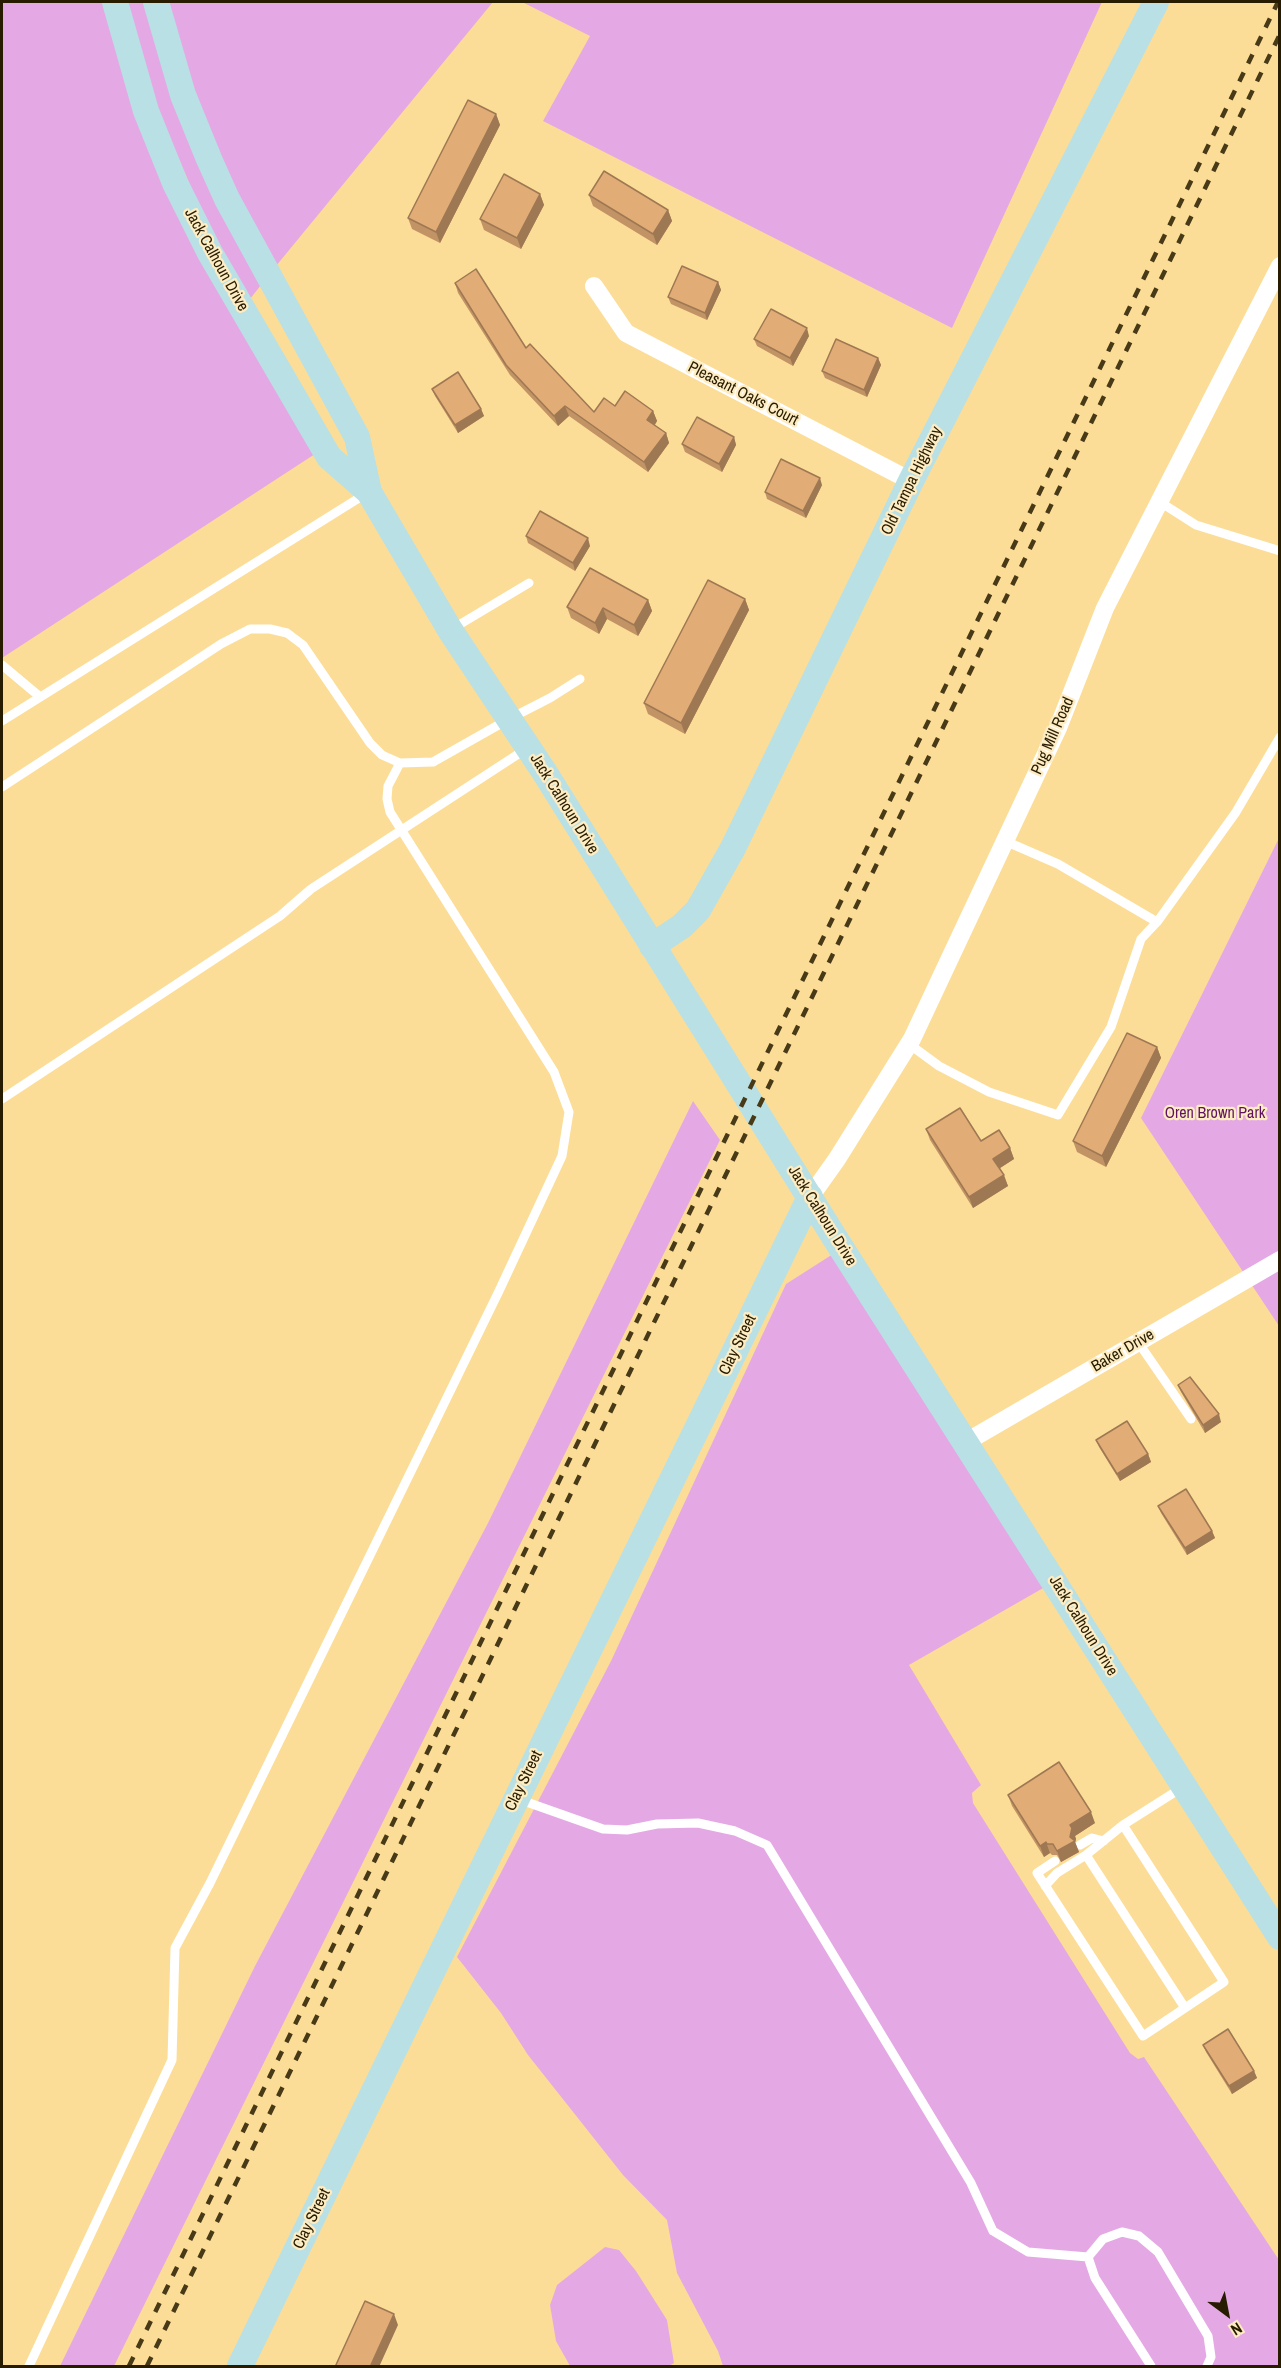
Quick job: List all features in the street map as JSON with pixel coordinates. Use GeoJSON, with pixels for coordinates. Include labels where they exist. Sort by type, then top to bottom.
{"type":"FeatureCollection","features":[{"type":"Feature","properties":{"kind":"street","name":"Jack Calhoun Drive"},"geometry":{"type":"LineString","coordinates":[[115,2],[146,111],[175,183],[196,227],[329,457],[369,492]]}},
{"type":"Feature","properties":{"kind":"street","name":"Jack Calhoun Drive"},"geometry":{"type":"LineString","coordinates":[[156,2],[183,95],[209,159],[233,208],[357,437],[369,492],[450,630],[528,748],[1280,1937]]}},
{"type":"Feature","properties":{"kind":"street","name":"Old Tampa Highway"},"geometry":{"type":"LineString","coordinates":[[652,946],[682,926],[698,910],[733,848],[911,481],[1156,2]]}},
{"type":"Feature","properties":{"kind":"street","name":"Pug Mill Road"},"geometry":{"type":"LineString","coordinates":[[810,1197],[837,1159],[909,1044],[1058,728],[1105,608],[1280,266]]}},
{"type":"Feature","properties":{"kind":"street","name":"Pleasant Oaks Court"},"geometry":{"type":"LineString","coordinates":[[594,286],[626,333],[911,481]]}},
{"type":"Feature","properties":{"kind":"street","name":"Clay Street"},"geometry":{"type":"LineString","coordinates":[[240,2367],[810,1197]]}},
{"type":"Feature","properties":{"kind":"street","name":"Baker Drive"},"geometry":{"type":"LineString","coordinates":[[966,1442],[1280,1260]]}},
{"type":"Feature","properties":{"kind":"lane"},"geometry":{"type":"LineString","coordinates":[[2,720],[369,492]]}},
{"type":"Feature","properties":{"kind":"lane"},"geometry":{"type":"LineString","coordinates":[[1160,502],[1196,525],[1280,551]]}},
{"type":"Feature","properties":{"kind":"lane"},"geometry":{"type":"LineString","coordinates":[[450,630],[530,583]]}},
{"type":"Feature","properties":{"kind":"lane"},"geometry":{"type":"LineString","coordinates":[[2,787],[221,644],[250,629],[270,629],[286,633],[303,645],[370,743],[382,755],[400,763],[433,762],[580,679]]}},
{"type":"Feature","properties":{"kind":"lane"},"geometry":{"type":"LineString","coordinates":[[2,665],[39,696]]}},
{"type":"Feature","properties":{"kind":"lane"},"geometry":{"type":"LineString","coordinates":[[909,1044],[939,1066],[989,1092],[1058,1115],[1111,1026],[1142,939],[1157,922],[1236,812],[1280,737]]}},
{"type":"Feature","properties":{"kind":"lane"},"geometry":{"type":"LineString","coordinates":[[2,1098],[280,916],[311,889],[528,748]]}},
{"type":"Feature","properties":{"kind":"lane"},"geometry":{"type":"LineString","coordinates":[[29,2367],[172,2060],[176,1948],[368,1560],[562,1156],[569,1112],[554,1072],[390,812],[387,798],[388,786],[400,763]]}},
{"type":"Feature","properties":{"kind":"lane"},"geometry":{"type":"LineString","coordinates":[[1005,841],[1058,864],[1157,922]]}},
{"type":"Feature","properties":{"kind":"lane"},"geometry":{"type":"LineString","coordinates":[[1138,1342],[1191,1419]]}},
{"type":"Feature","properties":{"kind":"lane"},"geometry":{"type":"LineString","coordinates":[[1045,1886],[1057,1873],[1086,1855],[1123,1825],[1185,1786]]}},
{"type":"Feature","properties":{"kind":"lane"},"geometry":{"type":"LineString","coordinates":[[516,1798],[603,1829],[627,1830],[657,1824],[698,1823],[735,1831],[767,1845],[971,2183],[993,2231],[1028,2252],[1088,2257]]}},
{"type":"Feature","properties":{"kind":"lane"},"geometry":{"type":"LineString","coordinates":[[1055,1861],[1037,1873],[1143,2036],[1224,1982],[1123,1825]]}},
{"type":"Feature","properties":{"kind":"lane"},"geometry":{"type":"LineString","coordinates":[[1080,1845],[1092,1838],[1104,1841]]}},
{"type":"Feature","properties":{"kind":"lane"},"geometry":{"type":"LineString","coordinates":[[1086,1855],[1185,2008]]}},
{"type":"Feature","properties":{"kind":"lane"},"geometry":{"type":"LineString","coordinates":[[1088,2257],[1103,2239],[1122,2232],[1139,2236],[1158,2252],[1208,2336],[1211,2357],[1208,2367]]}},
{"type":"Feature","properties":{"kind":"lane"},"geometry":{"type":"LineString","coordinates":[[1088,2257],[1095,2278],[1151,2367]]}},
{"type":"Feature","properties":{"kind":"green space"},"geometry":{"type":"Polygon","coordinates":[[[2,2],[103,2],[315,454],[2,658],[2,2]]]}},
{"type":"Feature","properties":{"kind":"green space"},"geometry":{"type":"Polygon","coordinates":[[[126,2],[145,2],[261,285],[250,299],[202,213],[157,108],[126,2]]]}},
{"type":"Feature","properties":{"kind":"green space"},"geometry":{"type":"Polygon","coordinates":[[[168,2],[493,2],[276,266],[237,194],[194,92],[168,2]]]}},
{"type":"Feature","properties":{"kind":"green space"},"geometry":{"type":"Polygon","coordinates":[[[522,2],[1102,2],[952,328],[543,121],[590,36],[522,2]]]}},
{"type":"Feature","properties":{"kind":"green space","name":"Oren Brown Park"},"geometry":{"type":"Polygon","coordinates":[[[1279,838],[1279,1326],[1141,1118],[1279,838]]]}},
{"type":"Feature","properties":{"kind":"green space"},"geometry":{"type":"Polygon","coordinates":[[[693,1101],[720,1140],[114,2366],[60,2366],[255,1966],[488,1523],[693,1101]]]}},
{"type":"Feature","properties":{"kind":"green space"},"geometry":{"type":"Polygon","coordinates":[[[833,1254],[1045,1587],[909,1665],[981,1785],[972,1793],[973,1803],[1130,2053],[1138,2059],[1144,2057],[1279,2260],[1279,2366],[723,2366],[718,2351],[677,2273],[667,2220],[623,2175],[528,2055],[501,2013],[457,1957],[611,1661],[786,1284],[833,1254]]]}},
{"type":"Feature","properties":{"kind":"green space"},"geometry":{"type":"Polygon","coordinates":[[[605,2247],[619,2250],[636,2271],[667,2320],[674,2363],[669,2366],[570,2366],[556,2341],[550,2305],[557,2285],[605,2247]]]}},
{"type":"Feature","properties":{"kind":"building"},"geometry":{"type":"Polygon","coordinates":[[[468,100],[496,114],[436,232],[408,218],[468,100]]]}},
{"type":"Feature","properties":{"kind":"building"},"geometry":{"type":"Polygon","coordinates":[[[604,171],[668,210],[653,234],[589,195],[604,171]]]}},
{"type":"Feature","properties":{"kind":"building"},"geometry":{"type":"Polygon","coordinates":[[[504,174],[540,194],[517,238],[480,219],[504,174]]]}},
{"type":"Feature","properties":{"kind":"building"},"geometry":{"type":"Polygon","coordinates":[[[682,266],[718,282],[705,313],[668,297],[682,266]]]}},
{"type":"Feature","properties":{"kind":"building"},"geometry":{"type":"Polygon","coordinates":[[[476,269],[526,348],[530,344],[594,412],[604,398],[615,406],[625,391],[653,411],[647,420],[666,433],[644,462],[565,406],[554,416],[506,365],[455,283],[476,269]]]}},
{"type":"Feature","properties":{"kind":"building"},"geometry":{"type":"Polygon","coordinates":[[[771,309],[807,328],[790,358],[754,339],[771,309]]]}},
{"type":"Feature","properties":{"kind":"building"},"geometry":{"type":"Polygon","coordinates":[[[836,339],[878,358],[864,390],[822,371],[836,339]]]}},
{"type":"Feature","properties":{"kind":"building"},"geometry":{"type":"Polygon","coordinates":[[[458,372],[481,409],[455,425],[432,389],[458,372]]]}},
{"type":"Feature","properties":{"kind":"building"},"geometry":{"type":"Polygon","coordinates":[[[697,417],[734,437],[719,464],[682,444],[697,417]]]}},
{"type":"Feature","properties":{"kind":"building"},"geometry":{"type":"Polygon","coordinates":[[[781,459],[820,478],[803,511],[765,492],[781,459]]]}},
{"type":"Feature","properties":{"kind":"building"},"geometry":{"type":"Polygon","coordinates":[[[540,511],[588,538],[573,563],[526,536],[540,511]]]}},
{"type":"Feature","properties":{"kind":"building"},"geometry":{"type":"Polygon","coordinates":[[[590,568],[648,600],[634,625],[603,608],[595,623],[567,607],[590,568]]]}},
{"type":"Feature","properties":{"kind":"building"},"geometry":{"type":"Polygon","coordinates":[[[708,580],[745,599],[681,723],[644,703],[708,580]]]}},
{"type":"Feature","properties":{"kind":"building"},"geometry":{"type":"Polygon","coordinates":[[[1127,1033],[1157,1047],[1102,1156],[1073,1141],[1127,1033]]]}},
{"type":"Feature","properties":{"kind":"building"},"geometry":{"type":"Polygon","coordinates":[[[960,1108],[981,1141],[999,1130],[1010,1148],[993,1159],[1004,1175],[969,1197],[926,1129],[960,1108]]]}},
{"type":"Feature","properties":{"kind":"building"},"geometry":{"type":"Polygon","coordinates":[[[1190,1377],[1219,1414],[1203,1425],[1178,1385],[1190,1377]]]}},
{"type":"Feature","properties":{"kind":"building"},"geometry":{"type":"Polygon","coordinates":[[[1127,1421],[1148,1454],[1117,1474],[1096,1440],[1127,1421]]]}},
{"type":"Feature","properties":{"kind":"building"},"geometry":{"type":"Polygon","coordinates":[[[1186,1489],[1212,1531],[1185,1548],[1158,1506],[1186,1489]]]}},
{"type":"Feature","properties":{"kind":"building"},"geometry":{"type":"Polygon","coordinates":[[[1059,1762],[1091,1812],[1070,1825],[1072,1828],[1070,1837],[1075,1841],[1057,1851],[1053,1844],[1046,1842],[1040,1846],[1008,1795],[1059,1762]]]}},
{"type":"Feature","properties":{"kind":"building"},"geometry":{"type":"Polygon","coordinates":[[[1228,2029],[1254,2071],[1229,2086],[1203,2045],[1228,2029]]]}},
{"type":"Feature","properties":{"kind":"building"},"geometry":{"type":"Polygon","coordinates":[[[365,2301],[394,2314],[370,2367],[335,2367],[365,2301]]]}},
{"type":"Feature","properties":{"kind":"railway"},"geometry":{"type":"LineString","coordinates":[[129,2366],[1278,2]]}},
{"type":"Feature","properties":{"kind":"railway"},"geometry":{"type":"LineString","coordinates":[[147,2366],[1280,34]]}}]}
